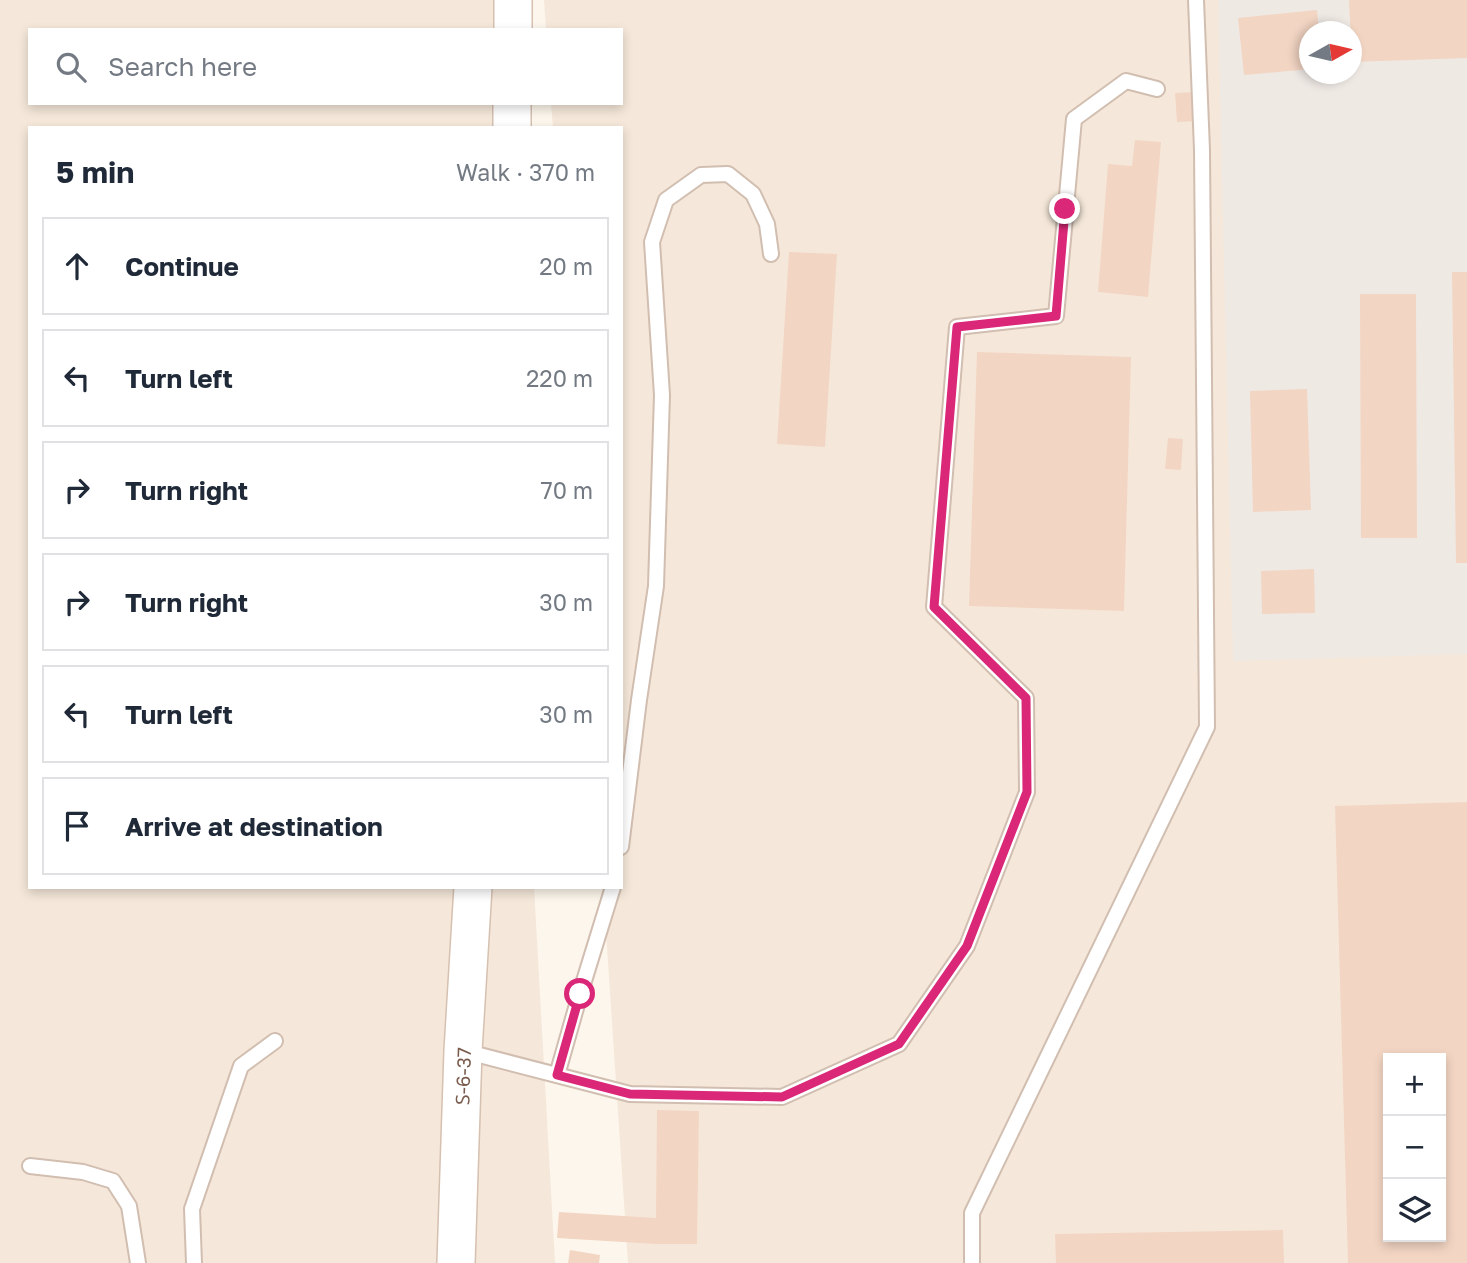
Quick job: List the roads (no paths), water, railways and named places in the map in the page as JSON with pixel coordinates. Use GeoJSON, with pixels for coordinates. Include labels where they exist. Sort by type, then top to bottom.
{"type":"FeatureCollection","features":[{"type":"Feature","properties":{"kind":"main road"},"geometry":{"type":"LineString","coordinates":[[513,0],[513,28]]}},
{"type":"Feature","properties":{"kind":"main road"},"geometry":{"type":"LineString","coordinates":[[512,105],[512,126]]}},
{"type":"Feature","properties":{"kind":"main road","name":"Տ-6-37"},"geometry":{"type":"LineString","coordinates":[[456,1263],[463,1051],[473,889]]}},
{"type":"Feature","properties":{"kind":"lane"},"geometry":{"type":"LineString","coordinates":[[972,1263],[972,1213],[1207,727],[1202,150],[1196,0]]}},
{"type":"Feature","properties":{"kind":"lane"},"geometry":{"type":"LineString","coordinates":[[463,1051],[630,1094],[782,1097],[899,1044],[967,946],[1027,792],[1026,698],[934,607],[957,327],[1056,316],[1074,119],[1126,81],[1157,89]]}},
{"type":"Feature","properties":{"kind":"lane"},"geometry":{"type":"LineString","coordinates":[[623,831],[656,586],[662,395],[652,242],[666,200],[701,175],[727,174],[753,194],[767,224],[771,254]]}},
{"type":"Feature","properties":{"kind":"lane"},"geometry":{"type":"LineString","coordinates":[[557,1075],[612,889]]}},
{"type":"Feature","properties":{"kind":"lane"},"geometry":{"type":"LineString","coordinates":[[194,1263],[192,1209],[241,1066],[275,1041]]}},
{"type":"Feature","properties":{"kind":"lane"},"geometry":{"type":"LineString","coordinates":[[30,1166],[83,1172],[113,1181],[129,1206],[138,1263]]}}]}
